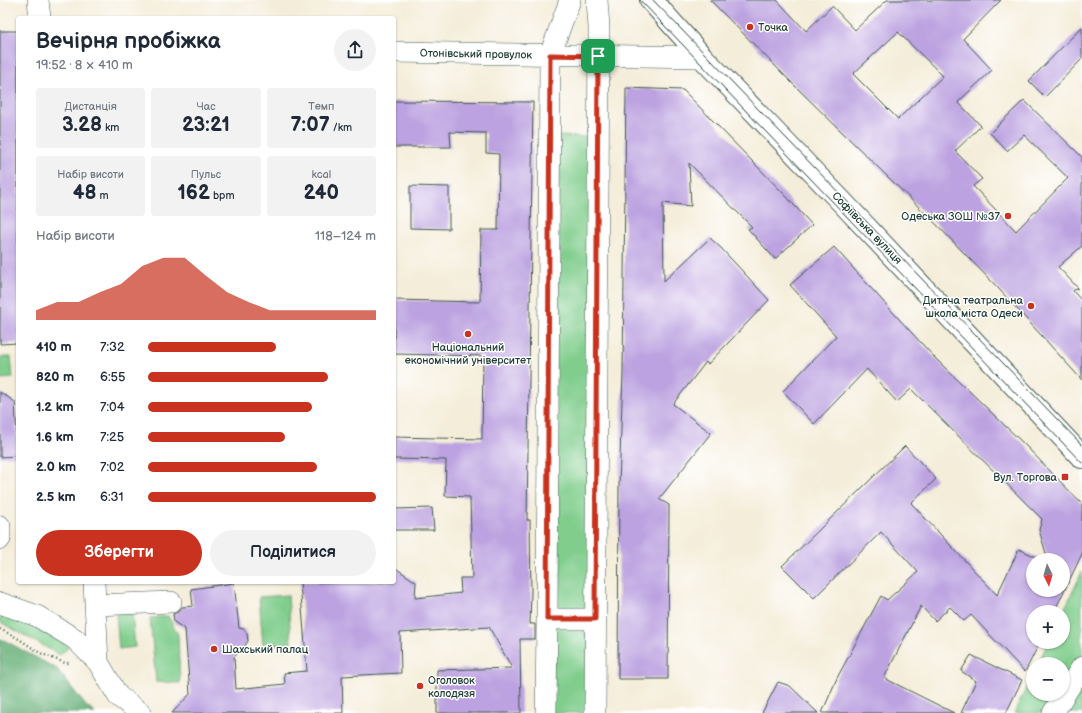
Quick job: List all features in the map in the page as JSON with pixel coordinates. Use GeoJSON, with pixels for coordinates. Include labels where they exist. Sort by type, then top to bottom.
{"type":"FeatureCollection","features":[{"type":"Feature","properties":{"kind":"main road","name":"Софіївська вулиця"},"geometry":{"type":"LineString","coordinates":[[651,0],[702,56],[1082,456]]}},
{"type":"Feature","properties":{"kind":"street"},"geometry":{"type":"LineString","coordinates":[[38,0],[40,16]]}},
{"type":"Feature","properties":{"kind":"street"},"geometry":{"type":"LineString","coordinates":[[546,713],[550,55],[570,0]]}},
{"type":"Feature","properties":{"kind":"street"},"geometry":{"type":"LineString","coordinates":[[595,705],[599,27],[597,0]]}},
{"type":"Feature","properties":{"kind":"street","name":"Отонівський провулок"},"geometry":{"type":"LineString","coordinates":[[396,52],[598,56],[702,56]]}},
{"type":"Feature","properties":{"kind":"street"},"geometry":{"type":"LineString","coordinates":[[0,526],[0,539]]}},
{"type":"Feature","properties":{"kind":"street"},"geometry":{"type":"LineString","coordinates":[[94,584],[98,662]]}},
{"type":"Feature","properties":{"kind":"street"},"geometry":{"type":"LineString","coordinates":[[95,605],[171,602]]}},
{"type":"Feature","properties":{"kind":"street"},"geometry":{"type":"LineString","coordinates":[[0,604],[37,616],[75,639],[98,662],[118,696],[141,713]]}},
{"type":"Feature","properties":{"kind":"street"},"geometry":{"type":"LineString","coordinates":[[547,619],[595,619]]}},
{"type":"Feature","properties":{"kind":"street"},"geometry":{"type":"LineString","coordinates":[[1053,713],[1082,667]]}},
{"type":"Feature","properties":{"kind":"path"},"geometry":{"type":"LineString","coordinates":[[0,629],[19,638],[40,653],[65,663],[98,662]]}},
{"type":"Feature","properties":{"kind":"green space"},"geometry":{"type":"Polygon","coordinates":[[[555,136],[594,137],[590,614],[553,614],[555,136]]]}},
{"type":"Feature","properties":{"kind":"green space"},"geometry":{"type":"Polygon","coordinates":[[[0,357],[11,357],[13,378],[0,379],[0,357]]]}},
{"type":"Feature","properties":{"kind":"green space"},"geometry":{"type":"Polygon","coordinates":[[[1082,572],[1082,658],[1070,677],[1070,657],[1041,657],[1045,649],[1070,649],[1070,605],[1066,605],[1082,572]]]}},
{"type":"Feature","properties":{"kind":"green space"},"geometry":{"type":"Polygon","coordinates":[[[288,595],[291,643],[263,646],[259,597],[288,595]]]}},
{"type":"Feature","properties":{"kind":"green space"},"geometry":{"type":"Polygon","coordinates":[[[132,612],[135,647],[119,649],[116,613],[132,612]]]}},
{"type":"Feature","properties":{"kind":"green space"},"geometry":{"type":"Polygon","coordinates":[[[0,613],[45,630],[69,647],[60,655],[0,622],[0,613]]]}},
{"type":"Feature","properties":{"kind":"green space"},"geometry":{"type":"Polygon","coordinates":[[[168,616],[178,635],[180,683],[156,682],[150,618],[168,616]]]}},
{"type":"Feature","properties":{"kind":"green space"},"geometry":{"type":"Polygon","coordinates":[[[553,623],[591,623],[590,713],[551,713],[553,623]]]}},
{"type":"Feature","properties":{"kind":"green space"},"geometry":{"type":"Polygon","coordinates":[[[0,639],[57,669],[86,706],[95,713],[0,713],[0,639]]]}},
{"type":"Feature","properties":{"kind":"green space"},"geometry":{"type":"Polygon","coordinates":[[[1082,670],[1082,713],[1055,713],[1063,701],[1070,701],[1070,689],[1082,670]]]}},
{"type":"Feature","properties":{"kind":"green space"},"geometry":{"type":"Polygon","coordinates":[[[1026,688],[1026,701],[1055,701],[1047,713],[1014,713],[1026,688]]]}},
{"type":"Feature","properties":{"kind":"building"},"geometry":{"type":"Polygon","coordinates":[[[710,0],[777,0],[806,31],[832,6],[855,30],[887,0],[1001,0],[963,39],[992,70],[958,102],[981,126],[955,151],[982,179],[973,186],[1016,231],[1068,178],[1024,135],[1007,151],[990,133],[1024,100],[1082,157],[1082,246],[1058,267],[1078,288],[1073,291],[1082,301],[1082,380],[998,288],[935,223],[795,86],[710,0]],[[898,32],[853,74],[898,119],[943,76],[898,32]]]}},
{"type":"Feature","properties":{"kind":"building"},"geometry":{"type":"Polygon","coordinates":[[[1082,27],[1082,59],[1045,97],[1029,81],[1082,27]]]}},
{"type":"Feature","properties":{"kind":"building"},"geometry":{"type":"Polygon","coordinates":[[[0,31],[16,31],[16,343],[0,344],[0,31]]]}},
{"type":"Feature","properties":{"kind":"building"},"geometry":{"type":"Polygon","coordinates":[[[626,88],[683,90],[786,196],[812,225],[775,259],[748,229],[752,227],[689,163],[691,206],[663,203],[664,281],[710,238],[769,300],[708,364],[706,362],[673,404],[711,433],[659,499],[669,505],[668,679],[618,679],[619,486],[623,373],[626,88]]]}},
{"type":"Feature","properties":{"kind":"building"},"geometry":{"type":"Polygon","coordinates":[[[396,101],[533,102],[527,520],[530,520],[530,624],[535,624],[535,639],[520,639],[521,713],[437,713],[437,670],[512,668],[489,627],[400,633],[401,673],[342,676],[343,713],[172,713],[190,694],[185,629],[174,622],[173,614],[178,612],[182,607],[193,606],[191,589],[234,584],[239,628],[244,629],[247,634],[248,641],[234,657],[236,689],[285,684],[284,673],[307,671],[300,584],[396,584],[396,568],[416,582],[415,598],[461,593],[460,578],[472,578],[470,497],[445,496],[446,460],[396,459],[396,437],[482,439],[483,356],[396,354],[396,300],[480,302],[481,230],[498,230],[499,154],[486,153],[486,133],[450,132],[451,147],[396,147],[396,101]]]}},
{"type":"Feature","properties":{"kind":"building"},"geometry":{"type":"Polygon","coordinates":[[[410,186],[449,187],[449,229],[410,228],[410,186]]]}},
{"type":"Feature","properties":{"kind":"building"},"geometry":{"type":"Polygon","coordinates":[[[834,247],[936,359],[1024,444],[1082,504],[1082,554],[1070,579],[1070,553],[1046,553],[1039,530],[1042,519],[911,389],[897,402],[867,369],[814,424],[783,391],[836,336],[790,285],[834,247]]]}},
{"type":"Feature","properties":{"kind":"building"},"geometry":{"type":"Polygon","coordinates":[[[0,392],[15,402],[16,456],[0,457],[0,392]]]}},
{"type":"Feature","properties":{"kind":"building"},"geometry":{"type":"Polygon","coordinates":[[[905,446],[936,479],[911,503],[997,595],[1019,549],[1028,553],[1026,553],[1026,597],[1061,597],[1057,605],[1026,605],[1026,649],[1036,649],[1032,657],[1026,657],[1025,672],[971,615],[964,621],[950,607],[935,621],[921,606],[884,678],[954,713],[822,713],[837,678],[881,596],[887,600],[918,572],[881,532],[814,598],[782,566],[905,446]]]}},
{"type":"Feature","properties":{"kind":"building"},"geometry":{"type":"Polygon","coordinates":[[[432,508],[434,530],[396,530],[396,509],[432,508]]]}},
{"type":"Feature","properties":{"kind":"building"},"geometry":{"type":"Polygon","coordinates":[[[971,655],[1022,680],[1006,713],[961,713],[976,681],[961,671],[971,655]]]}},
{"type":"Feature","properties":{"kind":"building"},"geometry":{"type":"Polygon","coordinates":[[[778,682],[790,686],[818,713],[762,713],[778,682]]]}},
{"type":"Feature","properties":{"kind":"tram line"},"geometry":{"type":"LineString","coordinates":[[640,0],[1082,463]]}},
{"type":"Feature","properties":{"kind":"tram line"},"geometry":{"type":"LineString","coordinates":[[653,0],[1082,445]]}},
{"type":"Feature","properties":{"kind":"place","name":"Точка"},"geometry":{"type":"Point","coordinates":[750,27]}},
{"type":"Feature","properties":{"kind":"place","name":"Одеська ЗОШ №37"},"geometry":{"type":"Point","coordinates":[1008,216]}},
{"type":"Feature","properties":{"kind":"place","name":"Дитяча театральна школа міста Одеси"},"geometry":{"type":"Point","coordinates":[1031,306]}},
{"type":"Feature","properties":{"kind":"place","name":"Національний економічний університет"},"geometry":{"type":"Point","coordinates":[468,334]}},
{"type":"Feature","properties":{"kind":"place","name":"Вул. Торгова"},"geometry":{"type":"Point","coordinates":[1065,477]}},
{"type":"Feature","properties":{"kind":"place","name":"Шахський палац"},"geometry":{"type":"Point","coordinates":[214,649]}},
{"type":"Feature","properties":{"kind":"place","name":"Оголовок колодязя"},"geometry":{"type":"Point","coordinates":[420,686]}},
{"type":"Feature","properties":{"kind":"route"},"geometry":{"type":"LineString","coordinates":[[550,55],[598,56],[595,619],[547,619],[550,55]]}}]}
